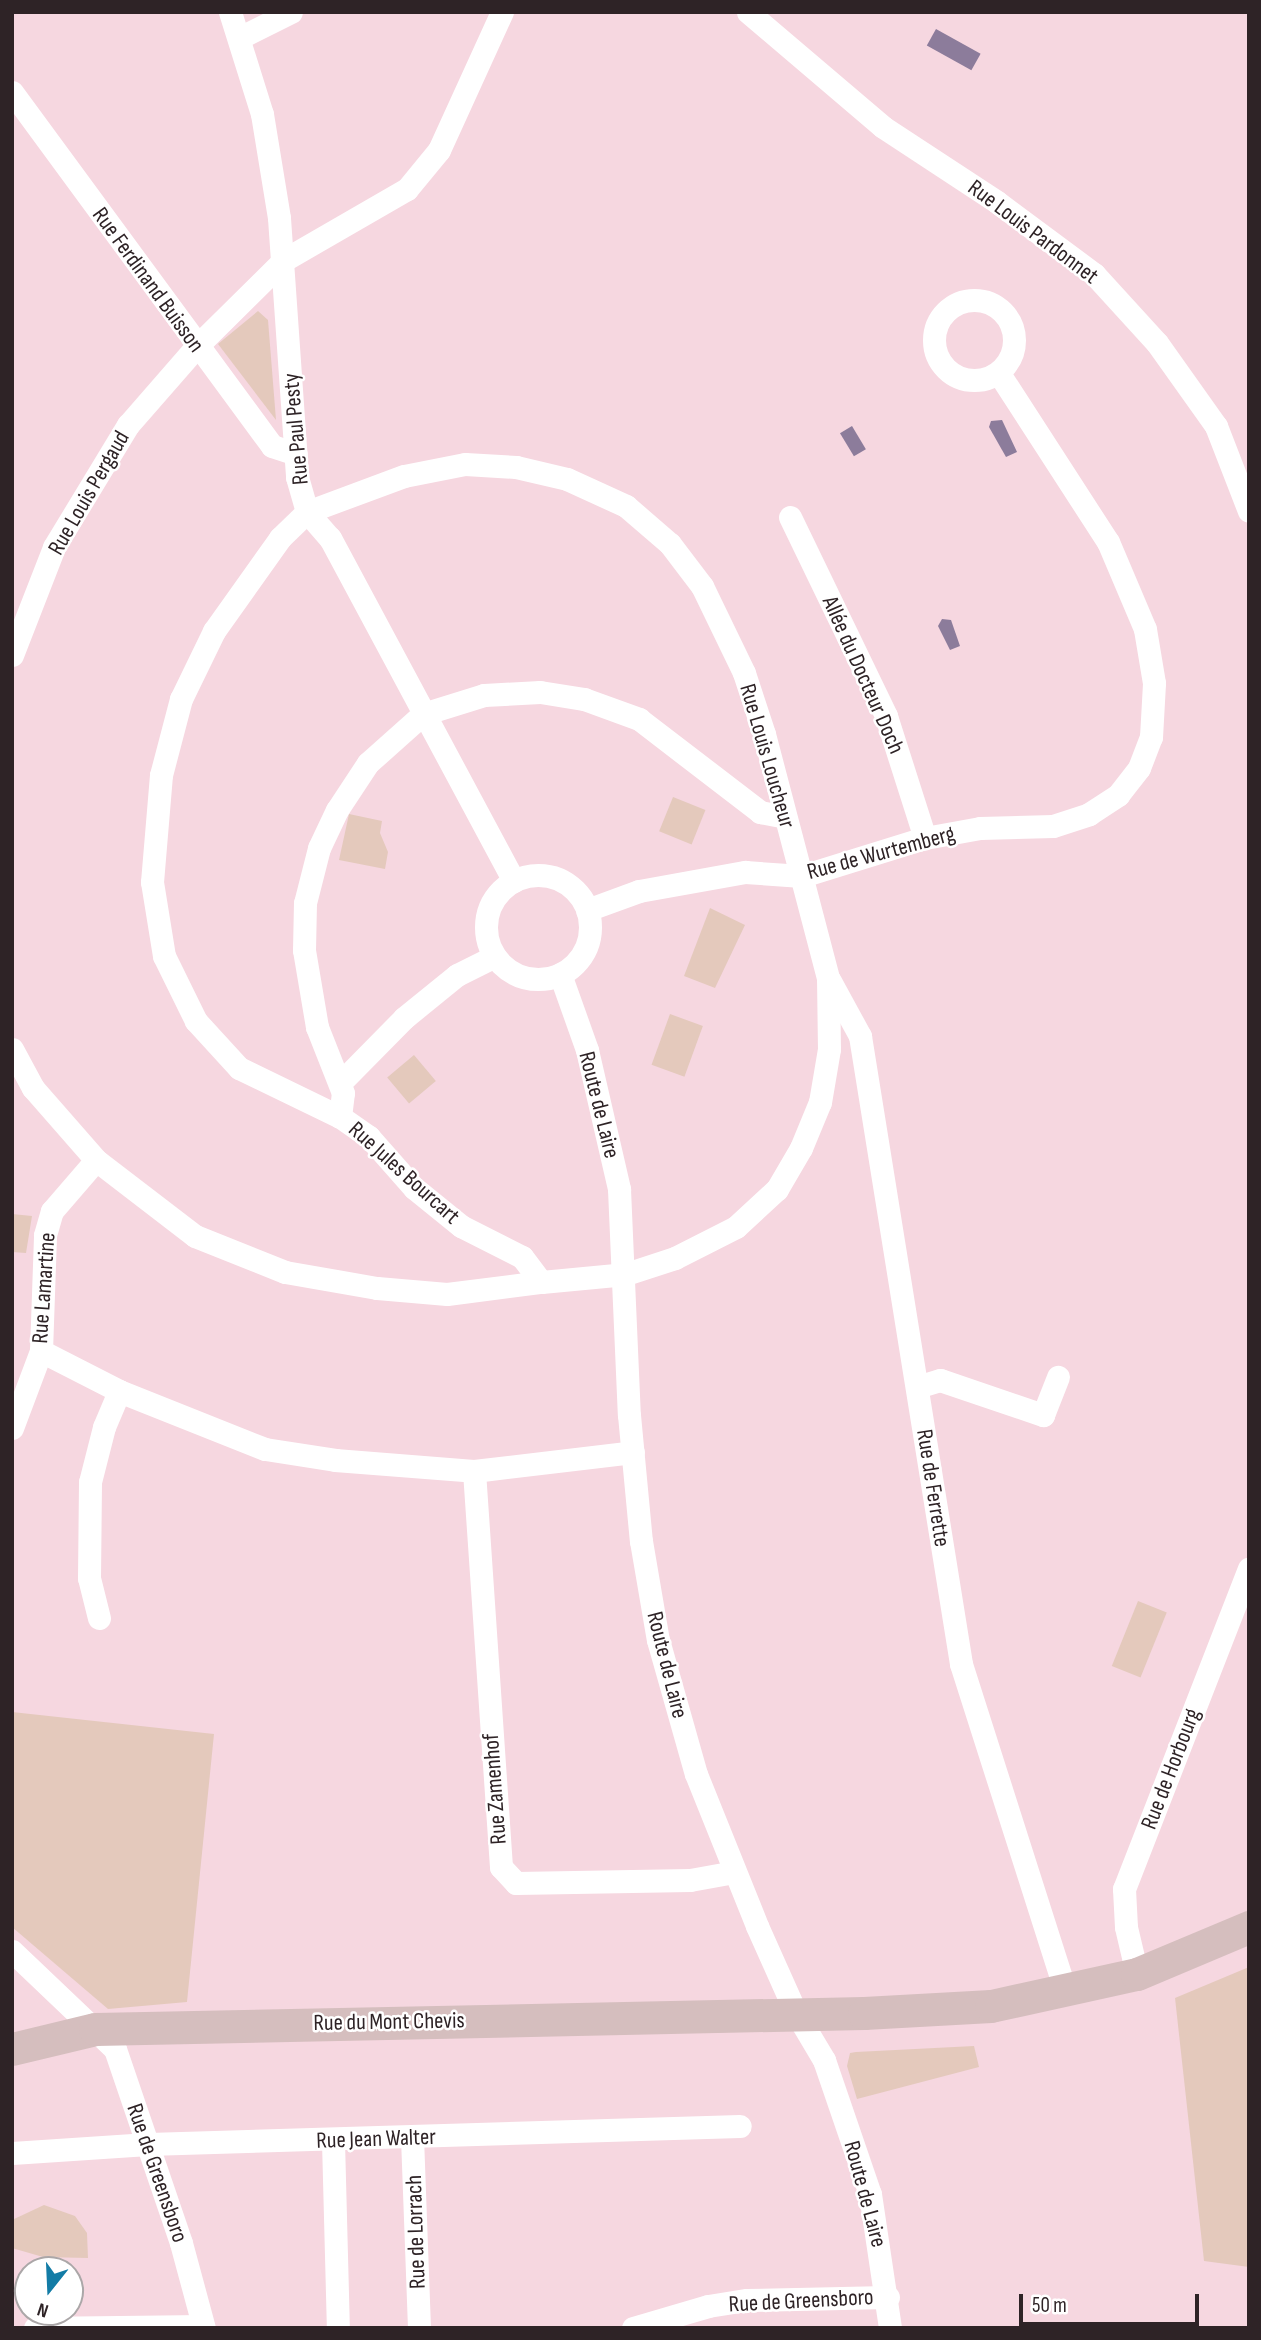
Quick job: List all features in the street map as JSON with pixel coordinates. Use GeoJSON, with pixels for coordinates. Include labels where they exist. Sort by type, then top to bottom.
{"type":"FeatureCollection","features":[{"type":"Feature","properties":{"kind":"street","name":"Rue Paul Pesty"},"geometry":{"type":"LineString","coordinates":[[230,12],[262,114],[284,260],[296,454],[307,512],[330,538],[514,881]]}},
{"type":"Feature","properties":{"kind":"street"},"geometry":{"type":"LineString","coordinates":[[239,38],[291,12]]}},
{"type":"Feature","properties":{"kind":"street","name":"Rue Louis Pergaud"},"geometry":{"type":"LineString","coordinates":[[12,655],[54,547],[97,470],[128,425],[196,346],[284,260],[407,189],[439,150],[502,12]]}},
{"type":"Feature","properties":{"kind":"street","name":"Rue Louis Pardonnet"},"geometry":{"type":"LineString","coordinates":[[748,12],[883,127],[997,202],[1094,274],[1157,343],[1216,426],[1249,511]]}},
{"type":"Feature","properties":{"kind":"street","name":"Rue Ferdinand Buisson"},"geometry":{"type":"LineString","coordinates":[[12,92],[272,446],[296,454]]}},
{"type":"Feature","properties":{"kind":"street","name":"Rue de Wurtemberg"},"geometry":{"type":"LineString","coordinates":[[587,910],[639,891],[746,872],[802,876],[925,838],[980,828],[1053,826],[1090,814],[1118,795],[1139,768],[1151,737],[1154,683],[1145,629],[1114,554],[998,372]]}},
{"type":"Feature","properties":{"kind":"street","name":"Rue Louis Loucheur"},"geometry":{"type":"LineString","coordinates":[[307,512],[404,476],[465,464],[516,467],[567,479],[626,506],[670,544],[702,586],[744,673],[828,978],[829,1049],[820,1102],[801,1148],[777,1189],[736,1227],[675,1258],[626,1274]]}},
{"type":"Feature","properties":{"kind":"street"},"geometry":{"type":"LineString","coordinates":[[307,512],[280,538],[214,631],[181,699],[160,775],[152,882],[164,956],[196,1021],[239,1068],[340,1117]]}},
{"type":"Feature","properties":{"kind":"street","name":"Allée du Docteur Doch"},"geometry":{"type":"LineString","coordinates":[[790,517],[886,716],[925,838]]}},
{"type":"Feature","properties":{"kind":"street","name":"Rue Jules Bourcart"},"geometry":{"type":"LineString","coordinates":[[541,1282],[522,1257],[461,1226],[414,1188],[369,1137],[340,1117],[341,1083],[317,1027],[304,950],[305,903],[319,848],[337,810],[368,763],[423,714],[484,695],[540,692],[584,699],[639,719],[760,812],[785,817]]}},
{"type":"Feature","properties":{"kind":"street"},"geometry":{"type":"LineString","coordinates":[[531,876],[565,883],[587,910],[590,925],[586,947],[560,974],[524,976],[495,956],[488,940],[490,906],[514,881],[531,876]]}},
{"type":"Feature","properties":{"kind":"street"},"geometry":{"type":"LineString","coordinates":[[341,1083],[404,1018],[457,975],[495,956]]}},
{"type":"Feature","properties":{"kind":"street","name":"Route de Laire"},"geometry":{"type":"LineString","coordinates":[[560,974],[587,1050],[619,1189],[626,1274],[633,1452],[641,1541],[658,1640],[696,1774],[734,1872],[796,2012],[824,2060],[870,2194],[888,2297],[890,2328]]}},
{"type":"Feature","properties":{"kind":"street","name":"Rue de Ferrette"},"geometry":{"type":"LineString","coordinates":[[828,978],[860,1036],[961,1664],[1066,1993]]}},
{"type":"Feature","properties":{"kind":"street"},"geometry":{"type":"LineString","coordinates":[[12,1049],[33,1088],[96,1160],[195,1236],[285,1272],[377,1288],[447,1294],[626,1274]]}},
{"type":"Feature","properties":{"kind":"street","name":"Rue Lamartine"},"geometry":{"type":"LineString","coordinates":[[12,1428],[41,1351],[45,1235],[52,1212],[96,1160]]}},
{"type":"Feature","properties":{"kind":"street"},"geometry":{"type":"LineString","coordinates":[[41,1351],[119,1391],[265,1449],[335,1461],[474,1471],[633,1452]]}},
{"type":"Feature","properties":{"kind":"street"},"geometry":{"type":"LineString","coordinates":[[917,1387],[940,1380],[1043,1415],[1058,1377]]}},
{"type":"Feature","properties":{"kind":"street"},"geometry":{"type":"LineString","coordinates":[[99,1618],[89,1578],[90,1482],[104,1427],[119,1391]]}},
{"type":"Feature","properties":{"kind":"street","name":"Rue Zamenhof"},"geometry":{"type":"LineString","coordinates":[[474,1471],[501,1867],[516,1883],[690,1880],[734,1872]]}},
{"type":"Feature","properties":{"kind":"street","name":"Rue de Horbourg"},"geometry":{"type":"LineString","coordinates":[[1137,1974],[1126,1927],[1124,1889],[1249,1569]]}},
{"type":"Feature","properties":{"kind":"street","name":"Rue du Mont Chevis"},"geometry":{"type":"LineString","coordinates":[[12,2049],[95,2029],[796,2012],[923,2012],[991,2006],[1066,1993],[1137,1974],[1249,1927]]}},
{"type":"Feature","properties":{"kind":"street"},"geometry":{"type":"LineString","coordinates":[[12,1951],[95,2029]]}},
{"type":"Feature","properties":{"kind":"street","name":"Rue de Greensboro"},"geometry":{"type":"LineString","coordinates":[[35,2328],[204,2327],[148,2144],[115,2049],[95,2029]]}},
{"type":"Feature","properties":{"kind":"street","name":"Rue Jean Walter"},"geometry":{"type":"LineString","coordinates":[[12,2153],[148,2144],[333,2141],[740,2126]]}},
{"type":"Feature","properties":{"kind":"street","name":"Rue de Lorrach"},"geometry":{"type":"LineString","coordinates":[[412,2137],[419,2328]]}},
{"type":"Feature","properties":{"kind":"street"},"geometry":{"type":"LineString","coordinates":[[333,2141],[338,2328]]}},
{"type":"Feature","properties":{"kind":"street","name":"Rue de Greensboro"},"geometry":{"type":"LineString","coordinates":[[633,2328],[708,2306],[747,2300],[888,2297]]}},
{"type":"Feature","properties":{"kind":"shaded area"},"geometry":{"type":"Polygon","coordinates":[[[936,29],[981,54],[971,70],[927,46],[936,29]]]}},
{"type":"Feature","properties":{"kind":"shaded area"},"geometry":{"type":"Polygon","coordinates":[[[258,311],[268,320],[276,420],[218,344],[258,311]]]}},
{"type":"Feature","properties":{"kind":"shaded area"},"geometry":{"type":"Polygon","coordinates":[[[1002,420],[1017,452],[1006,457],[989,427],[991,421],[1002,420]]]}},
{"type":"Feature","properties":{"kind":"shaded area"},"geometry":{"type":"Polygon","coordinates":[[[852,426],[866,449],[854,456],[840,433],[852,426]]]}},
{"type":"Feature","properties":{"kind":"shaded area"},"geometry":{"type":"Polygon","coordinates":[[[942,619],[951,620],[960,646],[950,650],[938,626],[942,619]]]}},
{"type":"Feature","properties":{"kind":"shaded area"},"geometry":{"type":"Polygon","coordinates":[[[673,797],[705,810],[692,844],[659,831],[673,797]]]}},
{"type":"Feature","properties":{"kind":"shaded area"},"geometry":{"type":"Polygon","coordinates":[[[349,814],[382,821],[380,833],[388,852],[385,869],[339,860],[349,814]]]}},
{"type":"Feature","properties":{"kind":"shaded area"},"geometry":{"type":"Polygon","coordinates":[[[710,908],[745,925],[715,988],[684,976],[710,908]]]}},
{"type":"Feature","properties":{"kind":"shaded area"},"geometry":{"type":"Polygon","coordinates":[[[670,1014],[703,1026],[684,1077],[652,1065],[670,1014]]]}},
{"type":"Feature","properties":{"kind":"shaded area"},"geometry":{"type":"Polygon","coordinates":[[[414,1055],[436,1081],[409,1104],[387,1077],[414,1055]]]}},
{"type":"Feature","properties":{"kind":"shaded area"},"geometry":{"type":"Polygon","coordinates":[[[12,1214],[32,1216],[26,1253],[12,1252],[12,1214]]]}},
{"type":"Feature","properties":{"kind":"shaded area"},"geometry":{"type":"Polygon","coordinates":[[[1138,1601],[1167,1613],[1141,1678],[1112,1666],[1138,1601]]]}},
{"type":"Feature","properties":{"kind":"shaded area"},"geometry":{"type":"Polygon","coordinates":[[[12,1712],[214,1734],[187,2002],[108,2009],[12,1927],[12,1712]]]}},
{"type":"Feature","properties":{"kind":"shaded area"},"geometry":{"type":"Polygon","coordinates":[[[1249,1967],[1249,2267],[1204,2261],[1175,1998],[1249,1967]]]}},
{"type":"Feature","properties":{"kind":"shaded area"},"geometry":{"type":"Polygon","coordinates":[[[974,2046],[979,2067],[857,2099],[847,2066],[850,2053],[856,2052],[974,2046]]]}},
{"type":"Feature","properties":{"kind":"shaded area"},"geometry":{"type":"Polygon","coordinates":[[[44,2205],[75,2216],[87,2233],[88,2258],[40,2256],[12,2248],[12,2220],[44,2205]]]}}]}
